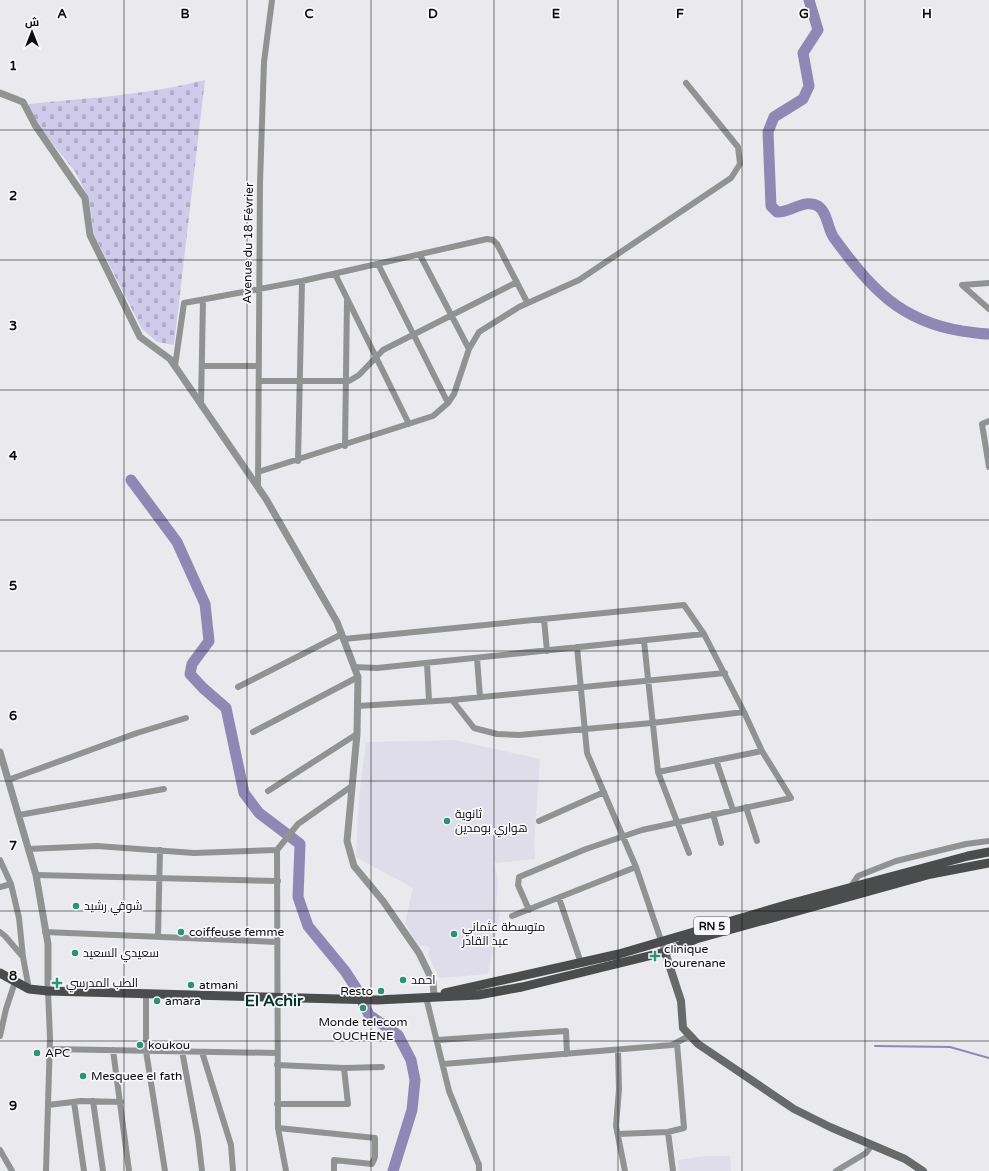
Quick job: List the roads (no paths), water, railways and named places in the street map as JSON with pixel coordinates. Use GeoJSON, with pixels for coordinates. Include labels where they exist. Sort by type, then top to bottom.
{"type":"FeatureCollection","features":[{"type":"Feature","properties":{"kind":"main road","name":"RN 5"},"geometry":{"type":"LineString","coordinates":[[430,996],[581,963],[849,888],[960,858],[989,852]]}},
{"type":"Feature","properties":{"kind":"main road","name":"RN 5"},"geometry":{"type":"LineString","coordinates":[[0,973],[30,989],[48,991],[377,1000],[430,996],[457,997],[500,991],[665,952],[696,940],[931,874],[989,863]]}},
{"type":"Feature","properties":{"kind":"main road"},"geometry":{"type":"LineString","coordinates":[[665,952],[681,1001],[683,1028],[689,1036],[712,1056],[794,1109],[830,1127],[905,1159],[923,1171]]}},
{"type":"Feature","properties":{"kind":"street","name":"Avenue du 18 Février"},"geometry":{"type":"LineString","coordinates":[[258,487],[258,290],[264,62],[272,0]]}},
{"type":"Feature","properties":{"kind":"street"},"geometry":{"type":"LineString","coordinates":[[258,472],[345,446],[433,416],[448,403],[454,394],[469,349],[479,332],[510,311],[527,302],[562,289],[579,280],[731,178],[740,164],[738,147],[686,83]]}},
{"type":"Feature","properties":{"kind":"street"},"geometry":{"type":"LineString","coordinates":[[0,93],[23,102],[35,125],[85,198],[90,235],[140,337],[170,359],[175,366],[258,487],[337,622],[358,677],[357,734],[346,841],[354,866],[383,901],[419,953],[433,982],[430,996],[437,1040],[449,1091],[479,1165],[479,1171]]}},
{"type":"Feature","properties":{"kind":"street"},"geometry":{"type":"LineString","coordinates":[[175,366],[184,303],[302,281],[491,239],[497,244],[527,302]]}},
{"type":"Feature","properties":{"kind":"street"},"geometry":{"type":"LineString","coordinates":[[420,254],[469,349]]}},
{"type":"Feature","properties":{"kind":"street"},"geometry":{"type":"LineString","coordinates":[[378,264],[448,403]]}},
{"type":"Feature","properties":{"kind":"street"},"geometry":{"type":"LineString","coordinates":[[335,274],[409,424]]}},
{"type":"Feature","properties":{"kind":"street"},"geometry":{"type":"LineString","coordinates":[[298,461],[302,281]]}},
{"type":"Feature","properties":{"kind":"street"},"geometry":{"type":"LineString","coordinates":[[259,381],[346,382],[359,375],[383,350],[517,282]]}},
{"type":"Feature","properties":{"kind":"street"},"geometry":{"type":"LineString","coordinates":[[989,283],[962,285],[989,309]]}},
{"type":"Feature","properties":{"kind":"street"},"geometry":{"type":"LineString","coordinates":[[345,446],[347,298]]}},
{"type":"Feature","properties":{"kind":"street"},"geometry":{"type":"LineString","coordinates":[[201,404],[203,300]]}},
{"type":"Feature","properties":{"kind":"street"},"geometry":{"type":"LineString","coordinates":[[202,366],[259,366]]}},
{"type":"Feature","properties":{"kind":"street"},"geometry":{"type":"LineString","coordinates":[[989,421],[982,424],[989,463]]}},
{"type":"Feature","properties":{"kind":"street"},"geometry":{"type":"LineString","coordinates":[[238,688],[343,636],[544,619],[684,605],[704,634],[725,673],[762,751],[791,798],[642,830],[586,849],[519,877],[518,885],[529,910]]}},
{"type":"Feature","properties":{"kind":"street"},"geometry":{"type":"LineString","coordinates":[[544,619],[547,651]]}},
{"type":"Feature","properties":{"kind":"street"},"geometry":{"type":"LineString","coordinates":[[354,667],[377,668],[704,634]]}},
{"type":"Feature","properties":{"kind":"street"},"geometry":{"type":"LineString","coordinates":[[644,641],[658,772],[689,853]]}},
{"type":"Feature","properties":{"kind":"street"},"geometry":{"type":"LineString","coordinates":[[577,648],[582,687],[587,753],[636,867],[665,952]]}},
{"type":"Feature","properties":{"kind":"street"},"geometry":{"type":"LineString","coordinates":[[478,658],[480,697]]}},
{"type":"Feature","properties":{"kind":"street"},"geometry":{"type":"LineString","coordinates":[[427,663],[429,701]]}},
{"type":"Feature","properties":{"kind":"street"},"geometry":{"type":"LineString","coordinates":[[358,706],[452,700],[725,673]]}},
{"type":"Feature","properties":{"kind":"street"},"geometry":{"type":"LineString","coordinates":[[253,732],[358,677]]}},
{"type":"Feature","properties":{"kind":"street"},"geometry":{"type":"LineString","coordinates":[[452,700],[474,728],[497,734],[519,735],[585,730],[744,712]]}},
{"type":"Feature","properties":{"kind":"street"},"geometry":{"type":"LineString","coordinates":[[8,780],[186,718]]}},
{"type":"Feature","properties":{"kind":"street"},"geometry":{"type":"LineString","coordinates":[[268,791],[357,734]]}},
{"type":"Feature","properties":{"kind":"street"},"geometry":{"type":"LineString","coordinates":[[658,772],[762,751]]}},
{"type":"Feature","properties":{"kind":"street"},"geometry":{"type":"LineString","coordinates":[[0,752],[1,765],[8,780],[36,875],[48,944],[50,1049],[46,1171]]}},
{"type":"Feature","properties":{"kind":"street"},"geometry":{"type":"LineString","coordinates":[[716,760],[734,810]]}},
{"type":"Feature","properties":{"kind":"street"},"geometry":{"type":"LineString","coordinates":[[286,1171],[278,1128],[277,1104],[277,850],[298,824],[352,786]]}},
{"type":"Feature","properties":{"kind":"street"},"geometry":{"type":"LineString","coordinates":[[19,815],[164,789]]}},
{"type":"Feature","properties":{"kind":"street"},"geometry":{"type":"LineString","coordinates":[[539,821],[604,792]]}},
{"type":"Feature","properties":{"kind":"street"},"geometry":{"type":"LineString","coordinates":[[746,807],[757,841]]}},
{"type":"Feature","properties":{"kind":"street"},"geometry":{"type":"LineString","coordinates":[[713,814],[721,843]]}},
{"type":"Feature","properties":{"kind":"street"},"geometry":{"type":"LineString","coordinates":[[849,888],[858,876],[896,861],[966,844],[989,841]]}},
{"type":"Feature","properties":{"kind":"street"},"geometry":{"type":"LineString","coordinates":[[28,849],[97,846],[194,853],[277,850]]}},
{"type":"Feature","properties":{"kind":"street"},"geometry":{"type":"LineString","coordinates":[[158,936],[160,850]]}},
{"type":"Feature","properties":{"kind":"street"},"geometry":{"type":"LineString","coordinates":[[0,860],[11,884],[19,918],[23,957],[30,989]]}},
{"type":"Feature","properties":{"kind":"street"},"geometry":{"type":"LineString","coordinates":[[512,916],[636,867]]}},
{"type":"Feature","properties":{"kind":"street"},"geometry":{"type":"LineString","coordinates":[[36,875],[278,881]]}},
{"type":"Feature","properties":{"kind":"street"},"geometry":{"type":"LineString","coordinates":[[0,887],[11,884]]}},
{"type":"Feature","properties":{"kind":"street"},"geometry":{"type":"LineString","coordinates":[[559,898],[581,963]]}},
{"type":"Feature","properties":{"kind":"street"},"geometry":{"type":"LineString","coordinates":[[0,932],[23,957]]}},
{"type":"Feature","properties":{"kind":"street"},"geometry":{"type":"LineString","coordinates":[[46,932],[277,942]]}},
{"type":"Feature","properties":{"kind":"street"},"geometry":{"type":"LineString","coordinates":[[0,1036],[6,1009],[15,982]]}},
{"type":"Feature","properties":{"kind":"street"},"geometry":{"type":"LineString","coordinates":[[146,994],[146,1051],[165,1171]]}},
{"type":"Feature","properties":{"kind":"street"},"geometry":{"type":"LineString","coordinates":[[437,1040],[566,1031],[567,1054]]}},
{"type":"Feature","properties":{"kind":"street"},"geometry":{"type":"LineString","coordinates":[[443,1064],[672,1045],[689,1036]]}},
{"type":"Feature","properties":{"kind":"street"},"geometry":{"type":"LineString","coordinates":[[618,1134],[668,1132],[684,1128],[677,1043]]}},
{"type":"Feature","properties":{"kind":"street"},"geometry":{"type":"LineString","coordinates":[[50,1049],[277,1053]]}},
{"type":"Feature","properties":{"kind":"street"},"geometry":{"type":"LineString","coordinates":[[113,1050],[129,1171]]}},
{"type":"Feature","properties":{"kind":"street"},"geometry":{"type":"LineString","coordinates":[[618,1050],[618,1134],[625,1171]]}},
{"type":"Feature","properties":{"kind":"street"},"geometry":{"type":"LineString","coordinates":[[182,1052],[198,1137],[202,1171]]}},
{"type":"Feature","properties":{"kind":"street"},"geometry":{"type":"LineString","coordinates":[[202,1052],[231,1145],[233,1171]]}},
{"type":"Feature","properties":{"kind":"street"},"geometry":{"type":"LineString","coordinates":[[277,1065],[344,1068],[382,1067]]}},
{"type":"Feature","properties":{"kind":"street"},"geometry":{"type":"LineString","coordinates":[[277,1104],[348,1104],[344,1068]]}},
{"type":"Feature","properties":{"kind":"street"},"geometry":{"type":"LineString","coordinates":[[48,1105],[93,1101],[120,1102]]}},
{"type":"Feature","properties":{"kind":"street"},"geometry":{"type":"LineString","coordinates":[[93,1101],[103,1171]]}},
{"type":"Feature","properties":{"kind":"street"},"geometry":{"type":"LineString","coordinates":[[74,1102],[84,1171]]}},
{"type":"Feature","properties":{"kind":"street"},"geometry":{"type":"LineString","coordinates":[[278,1128],[375,1138],[375,1157],[372,1164],[334,1160],[334,1171]]}},
{"type":"Feature","properties":{"kind":"street"},"geometry":{"type":"LineString","coordinates":[[668,1132],[673,1171]]}},
{"type":"Feature","properties":{"kind":"street"},"geometry":{"type":"LineString","coordinates":[[836,1171],[866,1153],[872,1145]]}},
{"type":"Feature","properties":{"kind":"street"},"geometry":{"type":"LineString","coordinates":[[0,1150],[12,1171]]}},
{"type":"Feature","properties":{"kind":"waterway"},"geometry":{"type":"LineString","coordinates":[[809,0],[818,30],[803,53],[809,86],[803,99],[774,117],[768,132],[771,206],[777,212],[782,212],[808,204],[818,206],[824,213],[834,238],[847,256],[860,272],[888,299],[903,310],[920,319],[940,326],[962,331],[989,334]]}},
{"type":"Feature","properties":{"kind":"waterway"},"geometry":{"type":"LineString","coordinates":[[131,480],[177,542],[205,604],[209,641],[192,664],[190,674],[203,688],[226,708],[244,793],[259,813],[300,844],[298,897],[308,926],[345,971],[356,988],[369,1015],[398,1035],[411,1060],[415,1080],[412,1110],[393,1171]]}},
{"type":"Feature","properties":{"kind":"waterway"},"geometry":{"type":"LineString","coordinates":[[875,1046],[950,1047],[989,1058]]}},
{"type":"Feature","properties":{"kind":"place","name":"ثانوية هواري بومدين"},"geometry":{"type":"Point","coordinates":[447,821]}},
{"type":"Feature","properties":{"kind":"place","name":"شوقي رشيد"},"geometry":{"type":"Point","coordinates":[76,906]}},
{"type":"Feature","properties":{"kind":"place","name":"coiffeuse femme"},"geometry":{"type":"Point","coordinates":[181,932]}},
{"type":"Feature","properties":{"kind":"place","name":"متوسطة عثماني عبد القادر"},"geometry":{"type":"Point","coordinates":[454,934]}},
{"type":"Feature","properties":{"kind":"place","name":"سعيدي السعيد"},"geometry":{"type":"Point","coordinates":[75,953]}},
{"type":"Feature","properties":{"kind":"place","name":"clinique bourenane"},"geometry":{"type":"Point","coordinates":[655,956]}},
{"type":"Feature","properties":{"kind":"place","name":"احمد"},"geometry":{"type":"Point","coordinates":[403,980]}},
{"type":"Feature","properties":{"kind":"place","name":"الطب المدرسي"},"geometry":{"type":"Point","coordinates":[57,983]}},
{"type":"Feature","properties":{"kind":"place","name":"atmani"},"geometry":{"type":"Point","coordinates":[191,985]}},
{"type":"Feature","properties":{"kind":"place","name":"Resto"},"geometry":{"type":"Point","coordinates":[381,991]}},
{"type":"Feature","properties":{"kind":"place","name":"amara"},"geometry":{"type":"Point","coordinates":[157,1001]}},
{"type":"Feature","properties":{"kind":"place","name":"Monde telecom OUCHENE"},"geometry":{"type":"Point","coordinates":[363,1008]}},
{"type":"Feature","properties":{"kind":"place","name":"koukou"},"geometry":{"type":"Point","coordinates":[140,1045]}},
{"type":"Feature","properties":{"kind":"place","name":"APC"},"geometry":{"type":"Point","coordinates":[37,1053]}},
{"type":"Feature","properties":{"kind":"place","name":"Mesquee el fath"},"geometry":{"type":"Point","coordinates":[83,1076]}},
{"type":"Feature","properties":{"kind":"district","name":"El Achir"},"geometry":{"type":"Point","coordinates":[274,1000]}}]}
